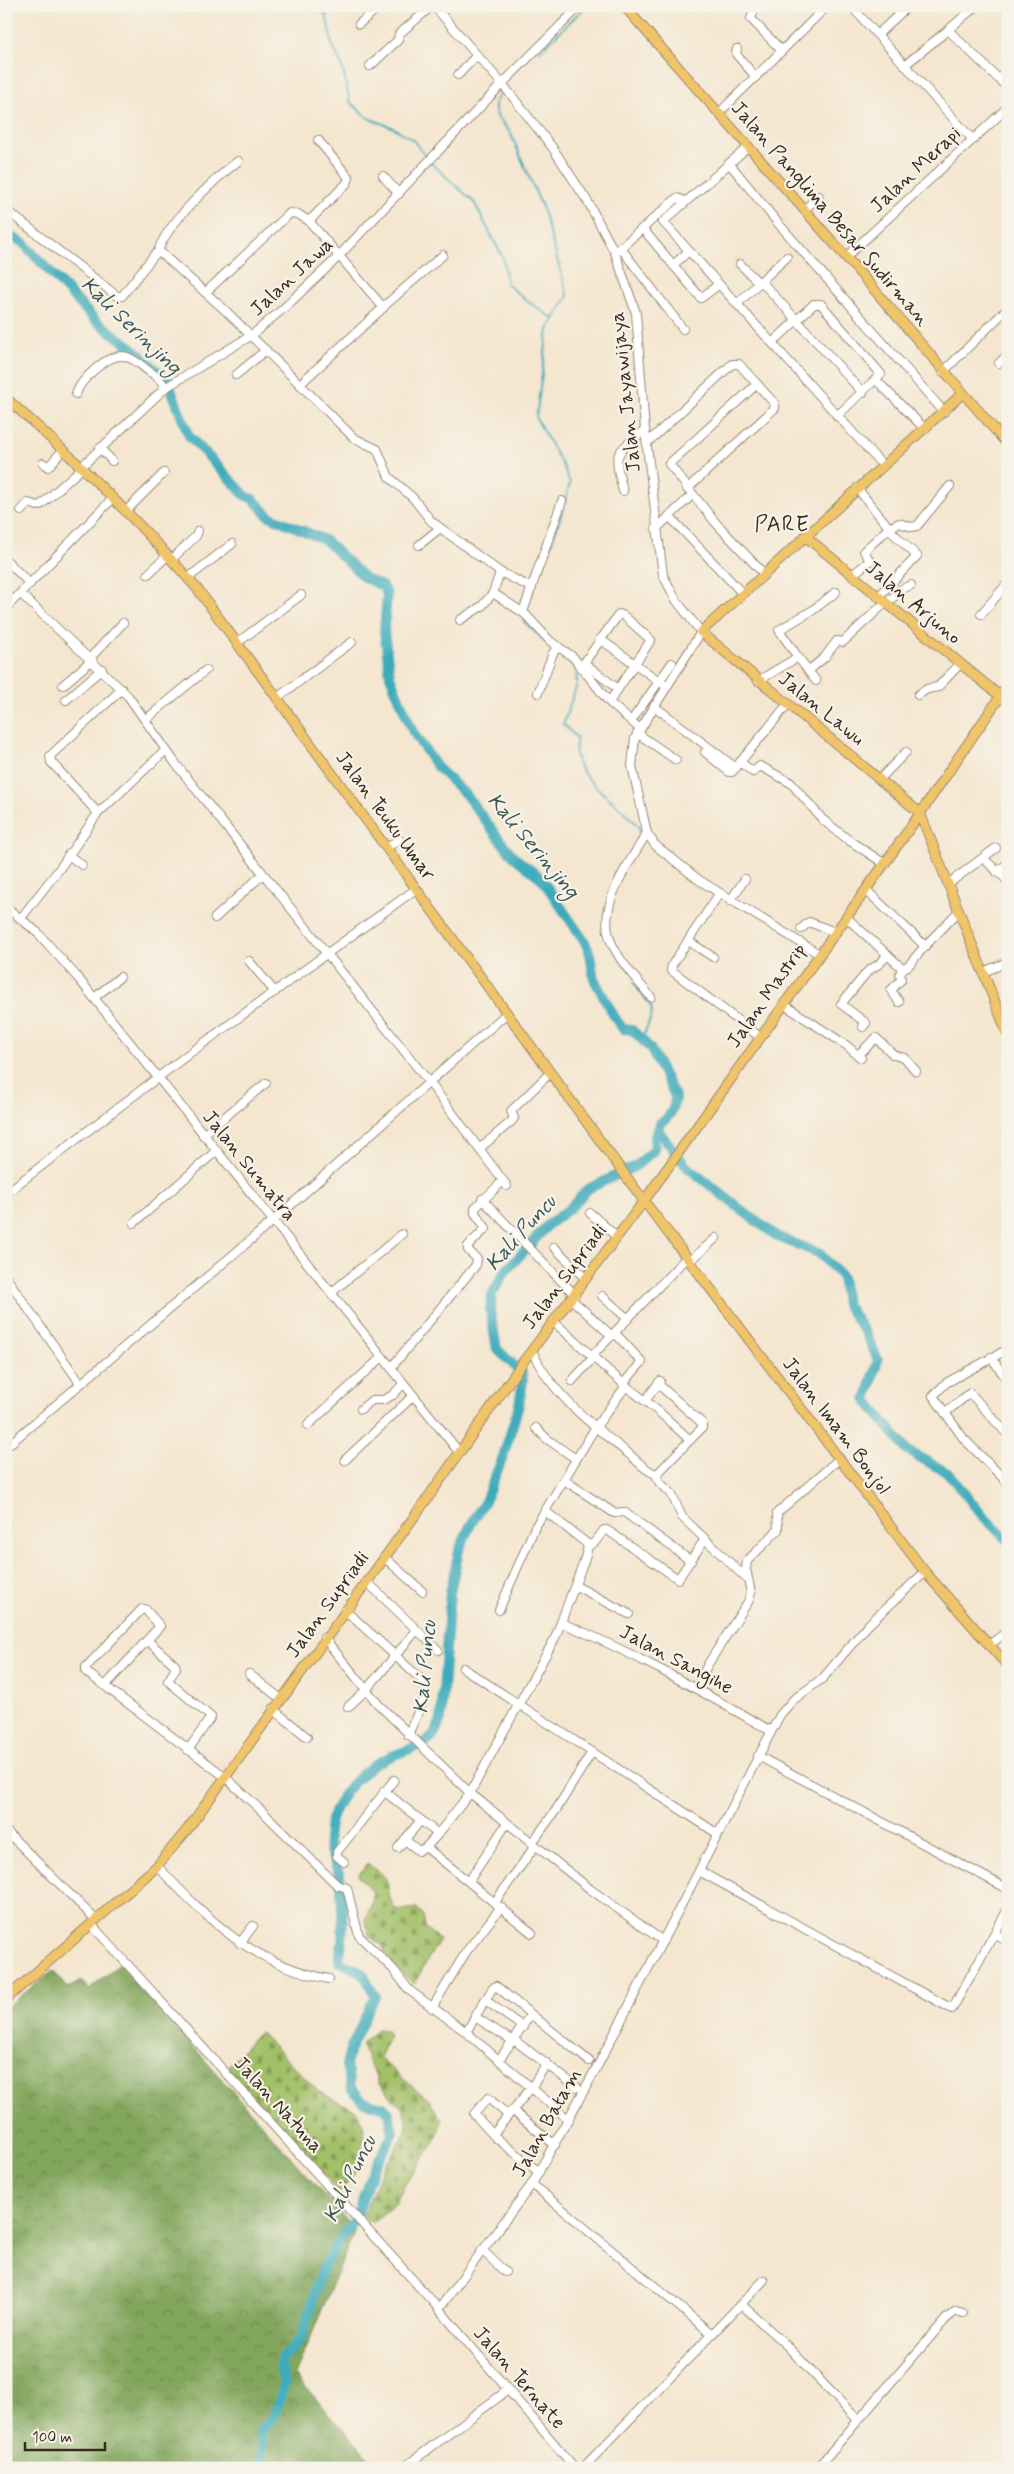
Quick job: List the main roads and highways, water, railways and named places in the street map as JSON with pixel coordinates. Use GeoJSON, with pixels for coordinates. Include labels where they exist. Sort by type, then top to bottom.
{"type":"FeatureCollection","features":[{"type":"Feature","properties":{"kind":"main road","name":"Jalan Panglima Besar Sudirman"},"geometry":{"type":"LineString","coordinates":[[624,6],[846,257],[943,372],[1008,445]]}},
{"type":"Feature","properties":{"kind":"main road"},"geometry":{"type":"LineString","coordinates":[[805,536],[962,394]]}},
{"type":"Feature","properties":{"kind":"main road","name":"Jalan Teuku Umar"},"geometry":{"type":"LineString","coordinates":[[6,398],[113,498],[188,578],[644,1201]]}},
{"type":"Feature","properties":{"kind":"main road","name":"Jalan Lawu"},"geometry":{"type":"LineString","coordinates":[[805,536],[701,632],[920,814]]}},
{"type":"Feature","properties":{"kind":"main road","name":"Jalan Arjuno"},"geometry":{"type":"LineString","coordinates":[[805,536],[1000,696]]}},
{"type":"Feature","properties":{"kind":"main road","name":"Jalan Mastrip"},"geometry":{"type":"LineString","coordinates":[[644,1201],[818,954],[885,864],[1008,685]]}},
{"type":"Feature","properties":{"kind":"main road"},"geometry":{"type":"LineString","coordinates":[[928,833],[927,812],[931,797]]}},
{"type":"Feature","properties":{"kind":"main road"},"geometry":{"type":"LineString","coordinates":[[920,814],[1008,1034]]}},
{"type":"Feature","properties":{"kind":"main road","name":"Jalan Supriadi"},"geometry":{"type":"LineString","coordinates":[[10,1996],[157,1866],[187,1830],[523,1362],[644,1201]]}},
{"type":"Feature","properties":{"kind":"main road","name":"Jalan Imam Bonjol"},"geometry":{"type":"LineString","coordinates":[[644,1201],[925,1572],[1008,1666]]}},
{"type":"Feature","properties":{"kind":"waterway"},"geometry":{"type":"LineString","coordinates":[[311,6],[326,14],[332,44],[342,66],[350,102],[368,118],[394,128],[413,140],[427,158]]}},
{"type":"Feature","properties":{"kind":"waterway"},"geometry":{"type":"LineString","coordinates":[[539,52],[586,6]]}},
{"type":"Feature","properties":{"kind":"waterway"},"geometry":{"type":"LineString","coordinates":[[503,89],[495,102],[495,110],[498,118],[510,132],[542,207],[568,296],[548,330],[536,418],[564,468],[570,483],[565,502]]}},
{"type":"Feature","properties":{"kind":"waterway"},"geometry":{"type":"LineString","coordinates":[[430,162],[474,202],[503,258],[507,284],[527,301],[554,319]]}},
{"type":"Feature","properties":{"kind":"waterway","name":"Kali Serinjing"},"geometry":{"type":"LineString","coordinates":[[6,233],[23,243],[96,321],[135,350],[168,381],[189,436],[246,496],[253,499],[269,516],[325,540],[365,578],[382,586],[387,594],[384,631],[390,676],[413,732],[437,767],[466,795],[514,857],[541,878],[585,942],[590,954],[594,979],[614,1016],[623,1029],[632,1030],[650,1048],[675,1096],[671,1112],[660,1123],[658,1130],[687,1167],[778,1237],[819,1253],[842,1277],[846,1304],[866,1334],[878,1360],[866,1400],[908,1451],[948,1473],[982,1515],[1008,1541]]}},
{"type":"Feature","properties":{"kind":"waterway"},"geometry":{"type":"LineString","coordinates":[[547,556],[563,509]]}},
{"type":"Feature","properties":{"kind":"waterway"},"geometry":{"type":"LineString","coordinates":[[525,617],[524,622],[543,639]]}},
{"type":"Feature","properties":{"kind":"waterway"},"geometry":{"type":"LineString","coordinates":[[557,652],[576,666],[577,685],[563,724],[577,738],[575,750],[581,770],[595,786],[640,828],[638,841]]}},
{"type":"Feature","properties":{"kind":"waterway"},"geometry":{"type":"LineString","coordinates":[[605,907],[605,932]]}},
{"type":"Feature","properties":{"kind":"waterway"},"geometry":{"type":"LineString","coordinates":[[633,982],[649,1004],[652,1013],[642,1039]]}},
{"type":"Feature","properties":{"kind":"waterway","name":"Kali Puncu"},"geometry":{"type":"LineString","coordinates":[[259,2468],[262,2457],[261,2430],[272,2419],[284,2384],[280,2363],[283,2356],[292,2349],[302,2336],[322,2270],[337,2244],[356,2218],[370,2177],[393,2133],[389,2113],[383,2107],[364,2102],[351,2088],[346,2065],[350,2049],[375,1996],[364,1975],[358,1970],[339,1962],[343,1933],[341,1879],[330,1851],[328,1838],[333,1813],[346,1791],[364,1773],[388,1757],[426,1741],[433,1735],[441,1720],[450,1593],[459,1550],[470,1526],[485,1501],[503,1457],[519,1405],[523,1380],[522,1373],[497,1349],[490,1311],[492,1294],[504,1273],[549,1224],[570,1208],[588,1189],[636,1166],[653,1151],[655,1145],[654,1138],[658,1130]]}},
{"type":"Feature","properties":{"kind":"district","name":"PARE"},"geometry":{"type":"Point","coordinates":[782,525]}}]}
